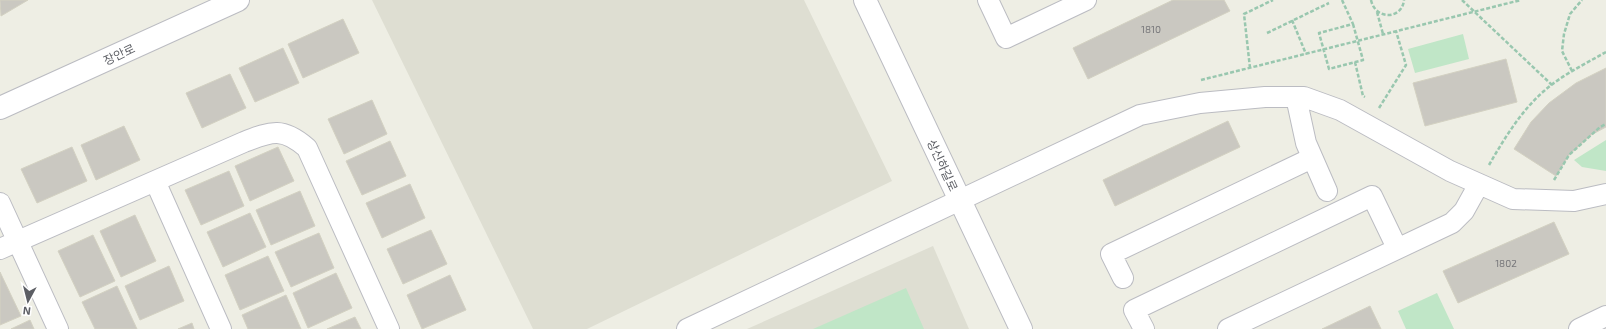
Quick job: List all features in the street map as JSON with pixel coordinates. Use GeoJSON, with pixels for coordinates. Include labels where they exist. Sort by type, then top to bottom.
{"type":"FeatureCollection","features":[{"type":"Feature","properties":{"kind":"street","name":"장안로"},"geometry":{"type":"LineString","coordinates":[[0,108],[238,0]]}},
{"type":"Feature","properties":{"kind":"street","name":"상신하길로"},"geometry":{"type":"LineString","coordinates":[[865,0],[1021,329]]}},
{"type":"Feature","properties":{"kind":"street"},"geometry":{"type":"LineString","coordinates":[[988,0],[1006,38],[1086,0]]}},
{"type":"Feature","properties":{"kind":"street"},"geometry":{"type":"LineString","coordinates":[[687,329],[1140,115],[1200,103],[1265,97],[1304,97],[1340,110],[1450,172],[1513,199],[1574,201],[1605,199]]}},
{"type":"Feature","properties":{"kind":"street"},"geometry":{"type":"LineString","coordinates":[[1296,97],[1306,143],[1327,191]]}},
{"type":"Feature","properties":{"kind":"street"},"geometry":{"type":"LineString","coordinates":[[9,245],[262,135],[280,132],[295,138],[307,148],[389,329]]}},
{"type":"Feature","properties":{"kind":"street"},"geometry":{"type":"LineString","coordinates":[[1122,278],[1111,254],[1312,158]]}},
{"type":"Feature","properties":{"kind":"street"},"geometry":{"type":"LineString","coordinates":[[156,181],[221,329]]}},
{"type":"Feature","properties":{"kind":"street"},"geometry":{"type":"LineString","coordinates":[[1228,329],[1452,223],[1464,211],[1479,184]]}},
{"type":"Feature","properties":{"kind":"street"},"geometry":{"type":"LineString","coordinates":[[1144,329],[1134,310],[1372,196],[1397,248]]}},
{"type":"Feature","properties":{"kind":"street"},"geometry":{"type":"LineString","coordinates":[[0,203],[9,245],[58,329]]}},
{"type":"Feature","properties":{"kind":"street"},"geometry":{"type":"LineString","coordinates":[[1579,329],[1606,316]]}},
{"type":"Feature","properties":{"kind":"path"},"geometry":{"type":"LineString","coordinates":[[1250,68],[1244,14],[1272,0]]}},
{"type":"Feature","properties":{"kind":"path"},"geometry":{"type":"LineString","coordinates":[[1342,0],[1353,24],[1363,60],[1329,69],[1319,34],[1353,24]]}},
{"type":"Feature","properties":{"kind":"path"},"geometry":{"type":"LineString","coordinates":[[1372,0],[1373,7],[1377,11],[1387,15],[1401,9],[1404,0]]}},
{"type":"Feature","properties":{"kind":"path"},"geometry":{"type":"LineString","coordinates":[[1462,0],[1552,85]]}},
{"type":"Feature","properties":{"kind":"path"},"geometry":{"type":"LineString","coordinates":[[1199,80],[1521,0]]}},
{"type":"Feature","properties":{"kind":"path"},"geometry":{"type":"LineString","coordinates":[[1572,71],[1562,51],[1564,34],[1570,14],[1582,0]]}},
{"type":"Feature","properties":{"kind":"path"},"geometry":{"type":"LineString","coordinates":[[1267,33],[1329,3]]}},
{"type":"Feature","properties":{"kind":"path"},"geometry":{"type":"LineString","coordinates":[[1377,11],[1383,34]]}},
{"type":"Feature","properties":{"kind":"path"},"geometry":{"type":"LineString","coordinates":[[1292,20],[1306,54]]}},
{"type":"Feature","properties":{"kind":"path"},"geometry":{"type":"LineString","coordinates":[[1369,126],[1406,65],[1396,31]]}},
{"type":"Feature","properties":{"kind":"path"},"geometry":{"type":"LineString","coordinates":[[1479,184],[1501,144],[1520,117],[1543,91],[1572,71],[1606,52]]}},
{"type":"Feature","properties":{"kind":"path"},"geometry":{"type":"LineString","coordinates":[[1355,62],[1363,96],[1369,99]]}},
{"type":"Feature","properties":{"kind":"path"},"geometry":{"type":"LineString","coordinates":[[1374,102],[1380,106]]}},
{"type":"Feature","properties":{"kind":"path"},"geometry":{"type":"LineString","coordinates":[[1547,200],[1556,176],[1569,155],[1600,127],[1606,124]]}},
{"type":"Feature","properties":{"kind":"shaded area"},"geometry":{"type":"Polygon","coordinates":[[[372,0],[804,0],[892,181],[587,329],[533,329],[372,0]]]}},
{"type":"Feature","properties":{"kind":"shaded area"},"geometry":{"type":"Polygon","coordinates":[[[933,246],[969,329],[747,329],[933,246]]]}},
{"type":"Feature","properties":{"kind":"green space"},"geometry":{"type":"Polygon","coordinates":[[[1463,34],[1469,59],[1415,73],[1408,49],[1463,34]]]}},
{"type":"Feature","properties":{"kind":"green space"},"geometry":{"type":"Polygon","coordinates":[[[1606,140],[1606,171],[1582,167],[1574,160],[1606,140]]]}},
{"type":"Feature","properties":{"kind":"green space"},"geometry":{"type":"Polygon","coordinates":[[[906,288],[924,329],[813,329],[906,288]]]}},
{"type":"Feature","properties":{"kind":"green space"},"geometry":{"type":"Polygon","coordinates":[[[1437,293],[1454,329],[1406,329],[1398,311],[1437,293]]]}},
{"type":"Feature","properties":{"kind":"building"},"geometry":{"type":"Polygon","coordinates":[[[0,0],[28,0],[1,16],[0,0]]]}},
{"type":"Feature","properties":{"kind":"building"},"geometry":{"type":"Polygon","coordinates":[[[1173,0],[1224,0],[1230,11],[1088,79],[1073,48],[1173,0]]]}},
{"type":"Feature","properties":{"kind":"building"},"geometry":{"type":"Polygon","coordinates":[[[343,19],[359,53],[303,78],[288,44],[343,19]]]}},
{"type":"Feature","properties":{"kind":"building"},"geometry":{"type":"Polygon","coordinates":[[[283,48],[299,83],[255,102],[239,68],[283,48]]]}},
{"type":"Feature","properties":{"kind":"building"},"geometry":{"type":"Polygon","coordinates":[[[1506,59],[1517,102],[1425,126],[1413,83],[1506,59]]]}},
{"type":"Feature","properties":{"kind":"building"},"geometry":{"type":"Polygon","coordinates":[[[1606,68],[1606,127],[1591,135],[1569,155],[1556,176],[1514,149],[1531,122],[1549,103],[1576,83],[1606,68]]]}},
{"type":"Feature","properties":{"kind":"building"},"geometry":{"type":"Polygon","coordinates":[[[230,74],[246,108],[202,128],[186,93],[230,74]]]}},
{"type":"Feature","properties":{"kind":"building"},"geometry":{"type":"Polygon","coordinates":[[[372,100],[387,134],[344,154],[328,119],[372,100]]]}},
{"type":"Feature","properties":{"kind":"building"},"geometry":{"type":"Polygon","coordinates":[[[1228,121],[1240,147],[1115,206],[1103,180],[1228,121]]]}},
{"type":"Feature","properties":{"kind":"building"},"geometry":{"type":"Polygon","coordinates":[[[124,126],[140,160],[96,180],[81,145],[124,126]]]}},
{"type":"Feature","properties":{"kind":"building"},"geometry":{"type":"Polygon","coordinates":[[[390,141],[406,176],[362,195],[346,161],[390,141]]]}},
{"type":"Feature","properties":{"kind":"building"},"geometry":{"type":"Polygon","coordinates":[[[72,147],[87,181],[37,203],[21,169],[72,147]]]}},
{"type":"Feature","properties":{"kind":"building"},"geometry":{"type":"Polygon","coordinates":[[[278,147],[294,181],[250,201],[235,166],[278,147]]]}},
{"type":"Feature","properties":{"kind":"building"},"geometry":{"type":"Polygon","coordinates":[[[229,171],[244,206],[201,225],[185,190],[229,171]]]}},
{"type":"Feature","properties":{"kind":"building"},"geometry":{"type":"Polygon","coordinates":[[[410,184],[425,218],[382,238],[366,203],[410,184]]]}},
{"type":"Feature","properties":{"kind":"building"},"geometry":{"type":"Polygon","coordinates":[[[300,191],[315,226],[271,245],[256,210],[300,191]]]}},
{"type":"Feature","properties":{"kind":"building"},"geometry":{"type":"Polygon","coordinates":[[[250,213],[266,247],[223,267],[207,232],[250,213]]]}},
{"type":"Feature","properties":{"kind":"building"},"geometry":{"type":"Polygon","coordinates":[[[135,215],[156,261],[121,277],[100,231],[135,215]]]}},
{"type":"Feature","properties":{"kind":"building"},"geometry":{"type":"Polygon","coordinates":[[[1554,222],[1569,254],[1458,303],[1443,271],[1554,222]]]}},
{"type":"Feature","properties":{"kind":"building"},"geometry":{"type":"Polygon","coordinates":[[[431,230],[447,264],[403,284],[387,249],[431,230]]]}},
{"type":"Feature","properties":{"kind":"building"},"geometry":{"type":"Polygon","coordinates":[[[319,233],[334,268],[291,287],[275,252],[319,233]]]}},
{"type":"Feature","properties":{"kind":"building"},"geometry":{"type":"Polygon","coordinates":[[[93,235],[115,281],[80,297],[58,251],[93,235]]]}},
{"type":"Feature","properties":{"kind":"building"},"geometry":{"type":"Polygon","coordinates":[[[268,256],[284,291],[240,310],[225,275],[268,256]]]}},
{"type":"Feature","properties":{"kind":"building"},"geometry":{"type":"Polygon","coordinates":[[[169,266],[184,301],[140,320],[125,286],[169,266]]]}},
{"type":"Feature","properties":{"kind":"building"},"geometry":{"type":"Polygon","coordinates":[[[0,272],[21,316],[0,325],[0,272]]]}},
{"type":"Feature","properties":{"kind":"building"},"geometry":{"type":"Polygon","coordinates":[[[336,273],[352,308],[308,328],[293,293],[336,273]]]}},
{"type":"Feature","properties":{"kind":"building"},"geometry":{"type":"Polygon","coordinates":[[[450,275],[466,310],[422,329],[407,295],[450,275]]]}},
{"type":"Feature","properties":{"kind":"building"},"geometry":{"type":"Polygon","coordinates":[[[117,286],[137,329],[95,329],[82,302],[117,286]]]}},
{"type":"Feature","properties":{"kind":"building"},"geometry":{"type":"Polygon","coordinates":[[[286,295],[301,329],[248,329],[242,315],[286,295]]]}},
{"type":"Feature","properties":{"kind":"building"},"geometry":{"type":"Polygon","coordinates":[[[1370,306],[1381,329],[1322,329],[1370,306]]]}},
{"type":"Feature","properties":{"kind":"building"},"geometry":{"type":"Polygon","coordinates":[[[355,317],[361,329],[327,329],[355,317]]]}},
{"type":"Feature","properties":{"kind":"building"},"geometry":{"type":"Polygon","coordinates":[[[30,320],[34,329],[11,329],[30,320]]]}},
{"type":"Feature","properties":{"kind":"building"},"geometry":{"type":"Polygon","coordinates":[[[192,323],[194,329],[178,329],[192,323]]]}}]}
